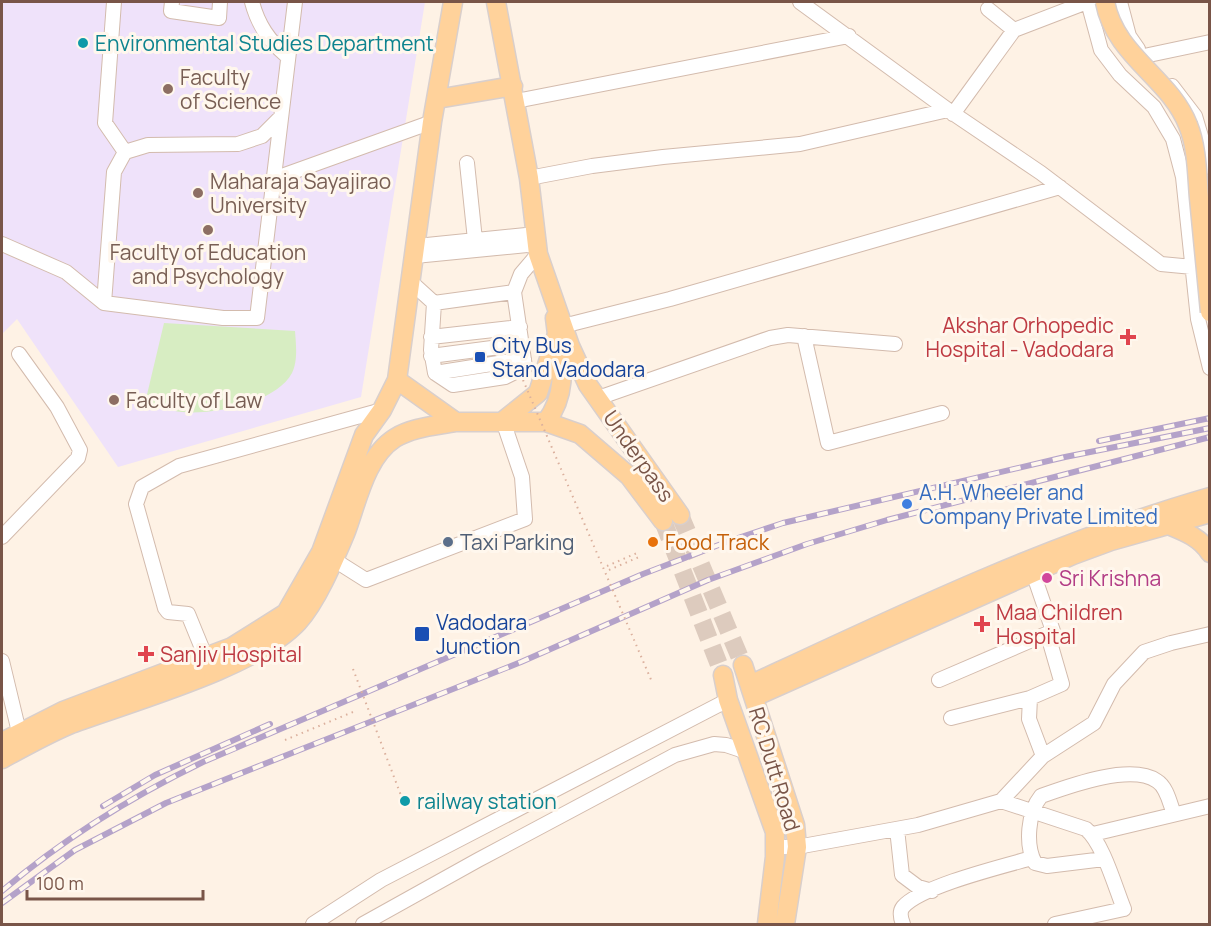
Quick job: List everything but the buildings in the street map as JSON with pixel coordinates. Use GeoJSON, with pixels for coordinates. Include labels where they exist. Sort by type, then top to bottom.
{"type":"FeatureCollection","features":[{"type":"Feature","properties":{"kind":"main road"},"geometry":{"type":"LineString","coordinates":[[2,759],[69,725],[164,691],[255,652],[286,633],[300,619],[327,556],[364,435],[382,410],[397,380],[412,283],[432,122],[453,2]]}},
{"type":"Feature","properties":{"kind":"main road"},"geometry":{"type":"LineString","coordinates":[[496,2],[529,178],[537,244],[560,330],[563,371],[561,393],[546,422]]}},
{"type":"Feature","properties":{"kind":"main road"},"geometry":{"type":"LineString","coordinates":[[1105,2],[1112,22],[1133,57],[1177,104],[1188,125],[1197,174],[1209,312]]}},
{"type":"Feature","properties":{"kind":"main road"},"geometry":{"type":"LineString","coordinates":[[437,99],[514,94]]}},
{"type":"Feature","properties":{"kind":"main road"},"geometry":{"type":"LineString","coordinates":[[503,421],[538,393],[560,330]]}},
{"type":"Feature","properties":{"kind":"main road","name":"Underpass"},"geometry":{"type":"LineString","coordinates":[[327,556],[368,470],[381,451],[392,440],[409,430],[456,422],[546,422],[580,434],[612,459],[671,518],[588,385],[560,330]]}},
{"type":"Feature","properties":{"kind":"main road"},"geometry":{"type":"LineString","coordinates":[[397,380],[456,422]]}},
{"type":"Feature","properties":{"kind":"main road"},"geometry":{"type":"LineString","coordinates":[[743,665],[752,691],[1142,516],[1209,496]]}},
{"type":"Feature","properties":{"kind":"main road"},"geometry":{"type":"LineString","coordinates":[[1030,566],[1209,513]]}},
{"type":"Feature","properties":{"kind":"main road"},"geometry":{"type":"LineString","coordinates":[[1166,524],[1185,531],[1204,544],[1209,554]]}},
{"type":"Feature","properties":{"kind":"main road"},"geometry":{"type":"LineString","coordinates":[[2,742],[63,711],[206,658],[247,639],[286,613],[327,556]]}},
{"type":"Feature","properties":{"kind":"main road"},"geometry":{"type":"LineString","coordinates":[[723,675],[728,700]]}},
{"type":"Feature","properties":{"kind":"main road","name":"RC Dutt Road"},"geometry":{"type":"LineString","coordinates":[[752,691],[795,825],[797,847],[786,924]]}},
{"type":"Feature","properties":{"kind":"main road","name":"RC Dutt Road"},"geometry":{"type":"LineString","coordinates":[[728,700],[772,821],[776,847],[767,924]]}},
{"type":"Feature","properties":{"kind":"street"},"geometry":{"type":"LineString","coordinates":[[114,2],[105,123],[125,152]]}},
{"type":"Feature","properties":{"kind":"street"},"geometry":{"type":"LineString","coordinates":[[172,2],[171,11],[219,18],[220,2]]}},
{"type":"Feature","properties":{"kind":"street"},"geometry":{"type":"LineString","coordinates":[[252,2],[256,18],[270,42],[287,56]]}},
{"type":"Feature","properties":{"kind":"street"},"geometry":{"type":"LineString","coordinates":[[2,244],[66,272],[104,303],[223,318],[257,318],[276,178],[287,56],[296,2]]}},
{"type":"Feature","properties":{"kind":"street"},"geometry":{"type":"LineString","coordinates":[[800,2],[950,112],[1060,187],[1161,264],[1193,267]]}},
{"type":"Feature","properties":{"kind":"street"},"geometry":{"type":"LineString","coordinates":[[529,178],[651,158],[800,144],[950,112],[1014,30],[1087,2],[1101,50],[1120,75],[1154,107],[1173,139],[1183,177],[1198,319],[1209,368]]}},
{"type":"Feature","properties":{"kind":"street"},"geometry":{"type":"LineString","coordinates":[[1120,2],[1130,36],[1144,56],[1188,104],[1203,139],[1209,167]]}},
{"type":"Feature","properties":{"kind":"street"},"geometry":{"type":"LineString","coordinates":[[988,9],[1014,30]]}},
{"type":"Feature","properties":{"kind":"street"},"geometry":{"type":"LineString","coordinates":[[514,94],[849,36]]}},
{"type":"Feature","properties":{"kind":"street"},"geometry":{"type":"LineString","coordinates":[[1144,56],[1209,42]]}},
{"type":"Feature","properties":{"kind":"street"},"geometry":{"type":"LineString","coordinates":[[104,303],[114,172],[125,152],[148,145],[238,144],[262,135],[280,118]]}},
{"type":"Feature","properties":{"kind":"street"},"geometry":{"type":"LineString","coordinates":[[276,178],[432,122]]}},
{"type":"Feature","properties":{"kind":"street"},"geometry":{"type":"LineString","coordinates":[[467,163],[476,240]]}},
{"type":"Feature","properties":{"kind":"street"},"geometry":{"type":"LineString","coordinates":[[1183,177],[1209,178]]}},
{"type":"Feature","properties":{"kind":"street"},"geometry":{"type":"LineString","coordinates":[[560,330],[1060,187]]}},
{"type":"Feature","properties":{"kind":"street"},"geometry":{"type":"LineString","coordinates":[[416,251],[476,240],[537,244]]}},
{"type":"Feature","properties":{"kind":"street"},"geometry":{"type":"LineString","coordinates":[[416,251],[537,244]]}},
{"type":"Feature","properties":{"kind":"street"},"geometry":{"type":"LineString","coordinates":[[434,303],[431,356],[435,373],[453,385],[505,377],[525,367],[514,292],[537,244]]}},
{"type":"Feature","properties":{"kind":"street"},"geometry":{"type":"LineString","coordinates":[[412,283],[434,303]]}},
{"type":"Feature","properties":{"kind":"street"},"geometry":{"type":"LineString","coordinates":[[434,303],[514,292]]}},
{"type":"Feature","properties":{"kind":"street"},"geometry":{"type":"LineString","coordinates":[[431,337],[520,327]]}},
{"type":"Feature","properties":{"kind":"street"},"geometry":{"type":"LineString","coordinates":[[598,398],[746,344],[788,335],[895,344]]}},
{"type":"Feature","properties":{"kind":"street"},"geometry":{"type":"LineString","coordinates":[[804,336],[828,443],[942,413]]}},
{"type":"Feature","properties":{"kind":"street"},"geometry":{"type":"LineString","coordinates":[[431,356],[522,344]]}},
{"type":"Feature","properties":{"kind":"street"},"geometry":{"type":"LineString","coordinates":[[2,537],[78,458],[80,450],[57,407],[19,354]]}},
{"type":"Feature","properties":{"kind":"street"},"geometry":{"type":"LineString","coordinates":[[206,658],[188,614],[168,612],[165,609],[136,504],[137,495],[142,486],[178,466],[382,410]]}},
{"type":"Feature","properties":{"kind":"street"},"geometry":{"type":"LineString","coordinates":[[327,556],[366,580],[525,519],[522,477],[503,421]]}},
{"type":"Feature","properties":{"kind":"street"},"geometry":{"type":"LineString","coordinates":[[951,718],[1030,698],[1062,684],[1049,639],[1053,631],[1030,566]]}},
{"type":"Feature","properties":{"kind":"street"},"geometry":{"type":"LineString","coordinates":[[939,681],[1053,631]]}},
{"type":"Feature","properties":{"kind":"street"},"geometry":{"type":"LineString","coordinates":[[776,847],[797,847],[897,829],[1001,801],[1043,756],[1094,723],[1114,684],[1144,652],[1209,634]]}},
{"type":"Feature","properties":{"kind":"street"},"geometry":{"type":"LineString","coordinates":[[2,661],[19,732]]}},
{"type":"Feature","properties":{"kind":"street"},"geometry":{"type":"LineString","coordinates":[[1030,698],[1029,719],[1043,756]]}},
{"type":"Feature","properties":{"kind":"street"},"geometry":{"type":"LineString","coordinates":[[313,924],[381,880],[728,700]]}},
{"type":"Feature","properties":{"kind":"street"},"geometry":{"type":"LineString","coordinates":[[363,924],[675,755],[714,744],[726,745],[747,752]]}},
{"type":"Feature","properties":{"kind":"street"},"geometry":{"type":"LineString","coordinates":[[1104,859],[1047,866],[1035,863],[1029,852],[1029,836],[1041,796],[1100,778],[1128,775],[1158,781],[1164,789],[1174,814]]}},
{"type":"Feature","properties":{"kind":"street"},"geometry":{"type":"LineString","coordinates":[[1001,801],[1034,814],[1086,829],[1093,834],[1104,859],[1124,909],[1055,924]]}},
{"type":"Feature","properties":{"kind":"street"},"geometry":{"type":"LineString","coordinates":[[1093,834],[1209,806]]}},
{"type":"Feature","properties":{"kind":"street"},"geometry":{"type":"LineString","coordinates":[[897,829],[902,875],[918,887],[932,891]]}},
{"type":"Feature","properties":{"kind":"street"},"geometry":{"type":"LineString","coordinates":[[903,924],[900,913],[903,907],[932,891],[1032,858]]}},
{"type":"Feature","properties":{"kind":"path"},"geometry":{"type":"LineString","coordinates":[[523,380],[652,682]]}},
{"type":"Feature","properties":{"kind":"path"},"geometry":{"type":"LineString","coordinates":[[608,566],[638,553]]}},
{"type":"Feature","properties":{"kind":"path"},"geometry":{"type":"LineString","coordinates":[[609,570],[639,557]]}},
{"type":"Feature","properties":{"kind":"path"},"geometry":{"type":"LineString","coordinates":[[353,669],[405,806]]}},
{"type":"Feature","properties":{"kind":"path"},"geometry":{"type":"LineString","coordinates":[[285,740],[353,712]]}},
{"type":"Feature","properties":{"kind":"shaded area","name":"Maharaja Sayajirao University"},"geometry":{"type":"Polygon","coordinates":[[[2,2],[425,2],[361,397],[118,467],[17,319],[2,334],[2,2]]]}},
{"type":"Feature","properties":{"kind":"green space"},"geometry":{"type":"Polygon","coordinates":[[[164,323],[295,331],[294,368],[284,383],[272,392],[243,405],[226,409],[182,412],[145,403],[164,323]]]}},
{"type":"Feature","properties":{"kind":"tunnel"},"geometry":{"type":"LineString","coordinates":[[680,515],[743,665]]}},
{"type":"Feature","properties":{"kind":"tunnel"},"geometry":{"type":"LineString","coordinates":[[663,521],[723,675]]}},
{"type":"Feature","properties":{"kind":"railway"},"geometry":{"type":"LineString","coordinates":[[1099,441],[1210,418]]}},
{"type":"Feature","properties":{"kind":"railway"},"geometry":{"type":"LineString","coordinates":[[2,891],[49,854],[98,820],[203,762],[643,574],[729,541],[783,523],[1065,457],[1210,428]]}},
{"type":"Feature","properties":{"kind":"railway"},"geometry":{"type":"LineString","coordinates":[[2,903],[75,850],[166,803],[521,662],[708,580],[807,544],[887,520],[1210,437]]}},
{"type":"Feature","properties":{"kind":"railway"},"geometry":{"type":"LineString","coordinates":[[103,806],[155,775],[270,724]]}},
{"type":"Feature","properties":{"kind":"place","name":"Environmental Studies Department"},"geometry":{"type":"Point","coordinates":[83,43]}},
{"type":"Feature","properties":{"kind":"place","name":"Faculty of Science"},"geometry":{"type":"Point","coordinates":[168,89]}},
{"type":"Feature","properties":{"kind":"place","name":"Maharaja Sayajirao University"},"geometry":{"type":"Point","coordinates":[198,193]}},
{"type":"Feature","properties":{"kind":"place","name":"Faculty of Education and Psychology"},"geometry":{"type":"Point","coordinates":[208,230]}},
{"type":"Feature","properties":{"kind":"place","name":"Akshar Orhopedic Hospital - Vadodara"},"geometry":{"type":"Point","coordinates":[1128,337]}},
{"type":"Feature","properties":{"kind":"place","name":"City Bus Stand Vadodara"},"geometry":{"type":"Point","coordinates":[480,357]}},
{"type":"Feature","properties":{"kind":"place","name":"Faculty of Law"},"geometry":{"type":"Point","coordinates":[114,400]}},
{"type":"Feature","properties":{"kind":"place","name":"A.H. Wheeler and Company Private Limited"},"geometry":{"type":"Point","coordinates":[907,504]}},
{"type":"Feature","properties":{"kind":"place","name":"Taxi Parking"},"geometry":{"type":"Point","coordinates":[448,542]}},
{"type":"Feature","properties":{"kind":"place","name":"Food Track"},"geometry":{"type":"Point","coordinates":[653,542]}},
{"type":"Feature","properties":{"kind":"place","name":"Sri Krishna"},"geometry":{"type":"Point","coordinates":[1047,578]}},
{"type":"Feature","properties":{"kind":"place","name":"Maa Children Hospital"},"geometry":{"type":"Point","coordinates":[982,624]}},
{"type":"Feature","properties":{"kind":"place","name":"Vadodara Junction"},"geometry":{"type":"Point","coordinates":[422,634]}},
{"type":"Feature","properties":{"kind":"place","name":"Sanjiv Hospital"},"geometry":{"type":"Point","coordinates":[146,654]}},
{"type":"Feature","properties":{"kind":"place","name":"railway station"},"geometry":{"type":"Point","coordinates":[405,801]}}]}
